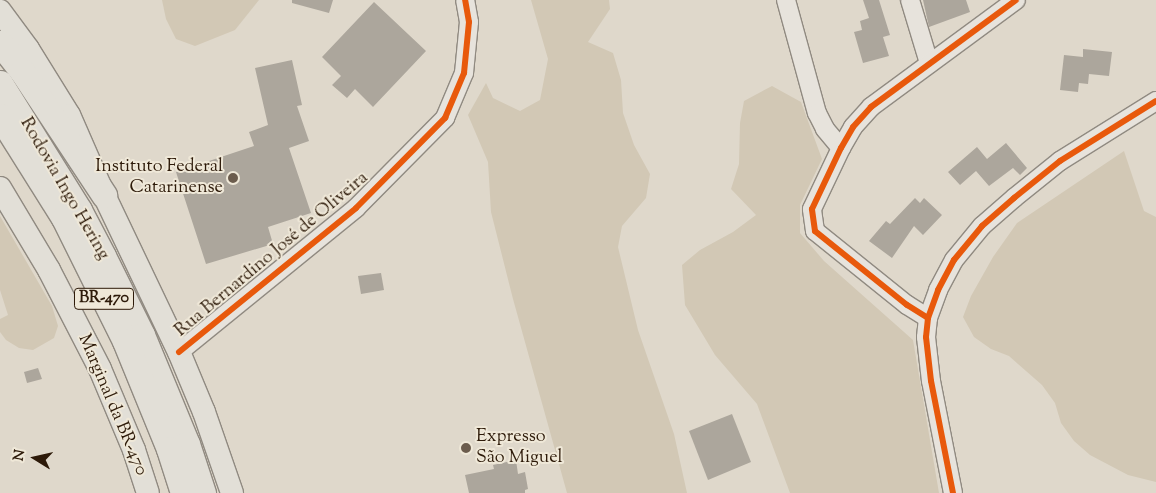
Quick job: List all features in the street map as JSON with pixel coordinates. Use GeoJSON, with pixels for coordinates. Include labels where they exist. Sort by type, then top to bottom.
{"type":"FeatureCollection","features":[{"type":"Feature","properties":{"kind":"highway"},"geometry":{"type":"LineString","coordinates":[[0,43],[22,71],[104,195]]}},
{"type":"Feature","properties":{"kind":"highway","name":"Rodovia Ingo Hering"},"geometry":{"type":"LineString","coordinates":[[0,83],[79,210],[129,309],[187,444],[202,493]]}},
{"type":"Feature","properties":{"kind":"highway","name":"Rodovia Ingo Hering"},"geometry":{"type":"LineString","coordinates":[[0,116],[64,218],[125,342],[169,449],[183,493]]}},
{"type":"Feature","properties":{"kind":"main road"},"geometry":{"type":"LineString","coordinates":[[0,11],[28,49],[69,115],[104,195],[179,352],[204,412],[232,493]]}},
{"type":"Feature","properties":{"kind":"main road","name":"Marginal da BR-470"},"geometry":{"type":"LineString","coordinates":[[0,188],[49,270],[97,362],[134,450],[148,493]]}},
{"type":"Feature","properties":{"kind":"street","name":"Rua Bernardino José de Oliveira"},"geometry":{"type":"LineString","coordinates":[[179,352],[356,208],[445,118],[464,74],[469,22],[465,0]]}},
{"type":"Feature","properties":{"kind":"street"},"geometry":{"type":"LineString","coordinates":[[786,0],[817,113],[825,129],[840,148]]}},
{"type":"Feature","properties":{"kind":"street"},"geometry":{"type":"LineString","coordinates":[[910,0],[929,63]]}},
{"type":"Feature","properties":{"kind":"street"},"geometry":{"type":"LineString","coordinates":[[928,318],[907,305],[815,231],[812,209],[840,148],[853,127],[871,106],[1016,0]]}},
{"type":"Feature","properties":{"kind":"street"},"geometry":{"type":"LineString","coordinates":[[953,493],[931,381],[926,337],[928,318],[938,290],[954,260],[982,226],[1060,161],[1156,101]]}},
{"type":"Feature","properties":{"kind":"shaded area"},"geometry":{"type":"Polygon","coordinates":[[[162,0],[259,0],[235,30],[195,46],[176,39],[166,19],[162,0]]]}},
{"type":"Feature","properties":{"kind":"shaded area"},"geometry":{"type":"Polygon","coordinates":[[[531,0],[609,0],[610,9],[588,42],[613,53],[621,80],[623,113],[634,145],[650,174],[646,198],[622,226],[618,247],[638,330],[674,434],[687,493],[567,493],[491,212],[488,162],[468,115],[486,83],[493,98],[520,111],[540,100],[548,59],[531,0]]]}},
{"type":"Feature","properties":{"kind":"shaded area"},"geometry":{"type":"Polygon","coordinates":[[[772,86],[801,102],[822,159],[800,205],[800,233],[824,261],[913,340],[939,493],[790,493],[757,404],[715,355],[685,305],[682,265],[700,250],[733,232],[756,215],[731,189],[739,164],[740,123],[744,101],[772,86]]]}},
{"type":"Feature","properties":{"kind":"shaded area"},"geometry":{"type":"Polygon","coordinates":[[[1124,151],[1144,211],[1156,217],[1156,482],[1128,475],[1090,455],[1074,441],[1061,423],[1055,403],[1042,385],[1009,356],[991,349],[974,337],[963,317],[971,296],[993,257],[1017,223],[1124,151]]]}},
{"type":"Feature","properties":{"kind":"shaded area"},"geometry":{"type":"Polygon","coordinates":[[[0,216],[52,306],[58,326],[54,338],[33,350],[19,348],[6,340],[0,332],[0,319],[8,315],[0,290],[0,216]]]}},
{"type":"Feature","properties":{"kind":"building"},"geometry":{"type":"Polygon","coordinates":[[[292,0],[333,0],[329,13],[292,3],[292,0]]]}},
{"type":"Feature","properties":{"kind":"building"},"geometry":{"type":"Polygon","coordinates":[[[863,0],[879,0],[890,35],[883,37],[889,56],[863,63],[854,32],[862,30],[860,21],[869,18],[863,0]]]}},
{"type":"Feature","properties":{"kind":"building"},"geometry":{"type":"Polygon","coordinates":[[[923,0],[966,0],[970,12],[929,27],[923,0]]]}},
{"type":"Feature","properties":{"kind":"building"},"geometry":{"type":"Polygon","coordinates":[[[374,2],[426,51],[373,107],[355,89],[347,98],[332,85],[341,76],[322,57],[374,2]]]}},
{"type":"Feature","properties":{"kind":"building"},"geometry":{"type":"Polygon","coordinates":[[[1083,49],[1112,52],[1109,76],[1089,74],[1088,84],[1079,83],[1078,92],[1060,90],[1064,55],[1083,57],[1083,49]]]}},
{"type":"Feature","properties":{"kind":"building"},"geometry":{"type":"Polygon","coordinates":[[[292,60],[302,105],[297,106],[309,141],[289,148],[311,213],[268,227],[273,244],[206,264],[176,172],[254,146],[249,132],[268,125],[255,68],[292,60]]]}},
{"type":"Feature","properties":{"kind":"building"},"geometry":{"type":"Polygon","coordinates":[[[1006,143],[1027,168],[1020,175],[1013,168],[989,186],[976,171],[960,185],[948,172],[977,147],[987,159],[1006,143]]]}},
{"type":"Feature","properties":{"kind":"building"},"geometry":{"type":"Polygon","coordinates":[[[915,198],[920,203],[924,198],[942,215],[923,235],[914,226],[892,258],[869,241],[886,221],[890,224],[915,198]]]}},
{"type":"Feature","properties":{"kind":"building"},"geometry":{"type":"Polygon","coordinates":[[[381,273],[384,290],[361,294],[358,276],[381,273]]]}},
{"type":"Feature","properties":{"kind":"building"},"geometry":{"type":"Polygon","coordinates":[[[38,368],[42,379],[27,383],[24,372],[38,368]]]}},
{"type":"Feature","properties":{"kind":"building"},"geometry":{"type":"Polygon","coordinates":[[[732,414],[751,462],[708,480],[689,431],[732,414]]]}},
{"type":"Feature","properties":{"kind":"building"},"geometry":{"type":"Polygon","coordinates":[[[516,460],[518,474],[525,472],[528,489],[525,490],[525,493],[469,493],[465,475],[494,469],[493,465],[516,460]]]}},
{"type":"Feature","properties":{"kind":"cycle path"},"geometry":{"type":"LineString","coordinates":[[179,352],[356,208],[445,118],[464,73],[469,22],[465,0]]}},
{"type":"Feature","properties":{"kind":"cycle path"},"geometry":{"type":"LineString","coordinates":[[928,318],[907,305],[815,231],[812,209],[853,127],[871,107],[1016,0]]}},
{"type":"Feature","properties":{"kind":"cycle path"},"geometry":{"type":"LineString","coordinates":[[953,493],[931,381],[926,337],[928,318],[938,290],[954,260],[982,226],[1014,198],[1060,161],[1156,101]]}},
{"type":"Feature","properties":{"kind":"place","name":"Instituto Federal Catarinense"},"geometry":{"type":"Point","coordinates":[233,178]}},
{"type":"Feature","properties":{"kind":"place","name":"Expresso São Miguel"},"geometry":{"type":"Point","coordinates":[466,448]}}]}
